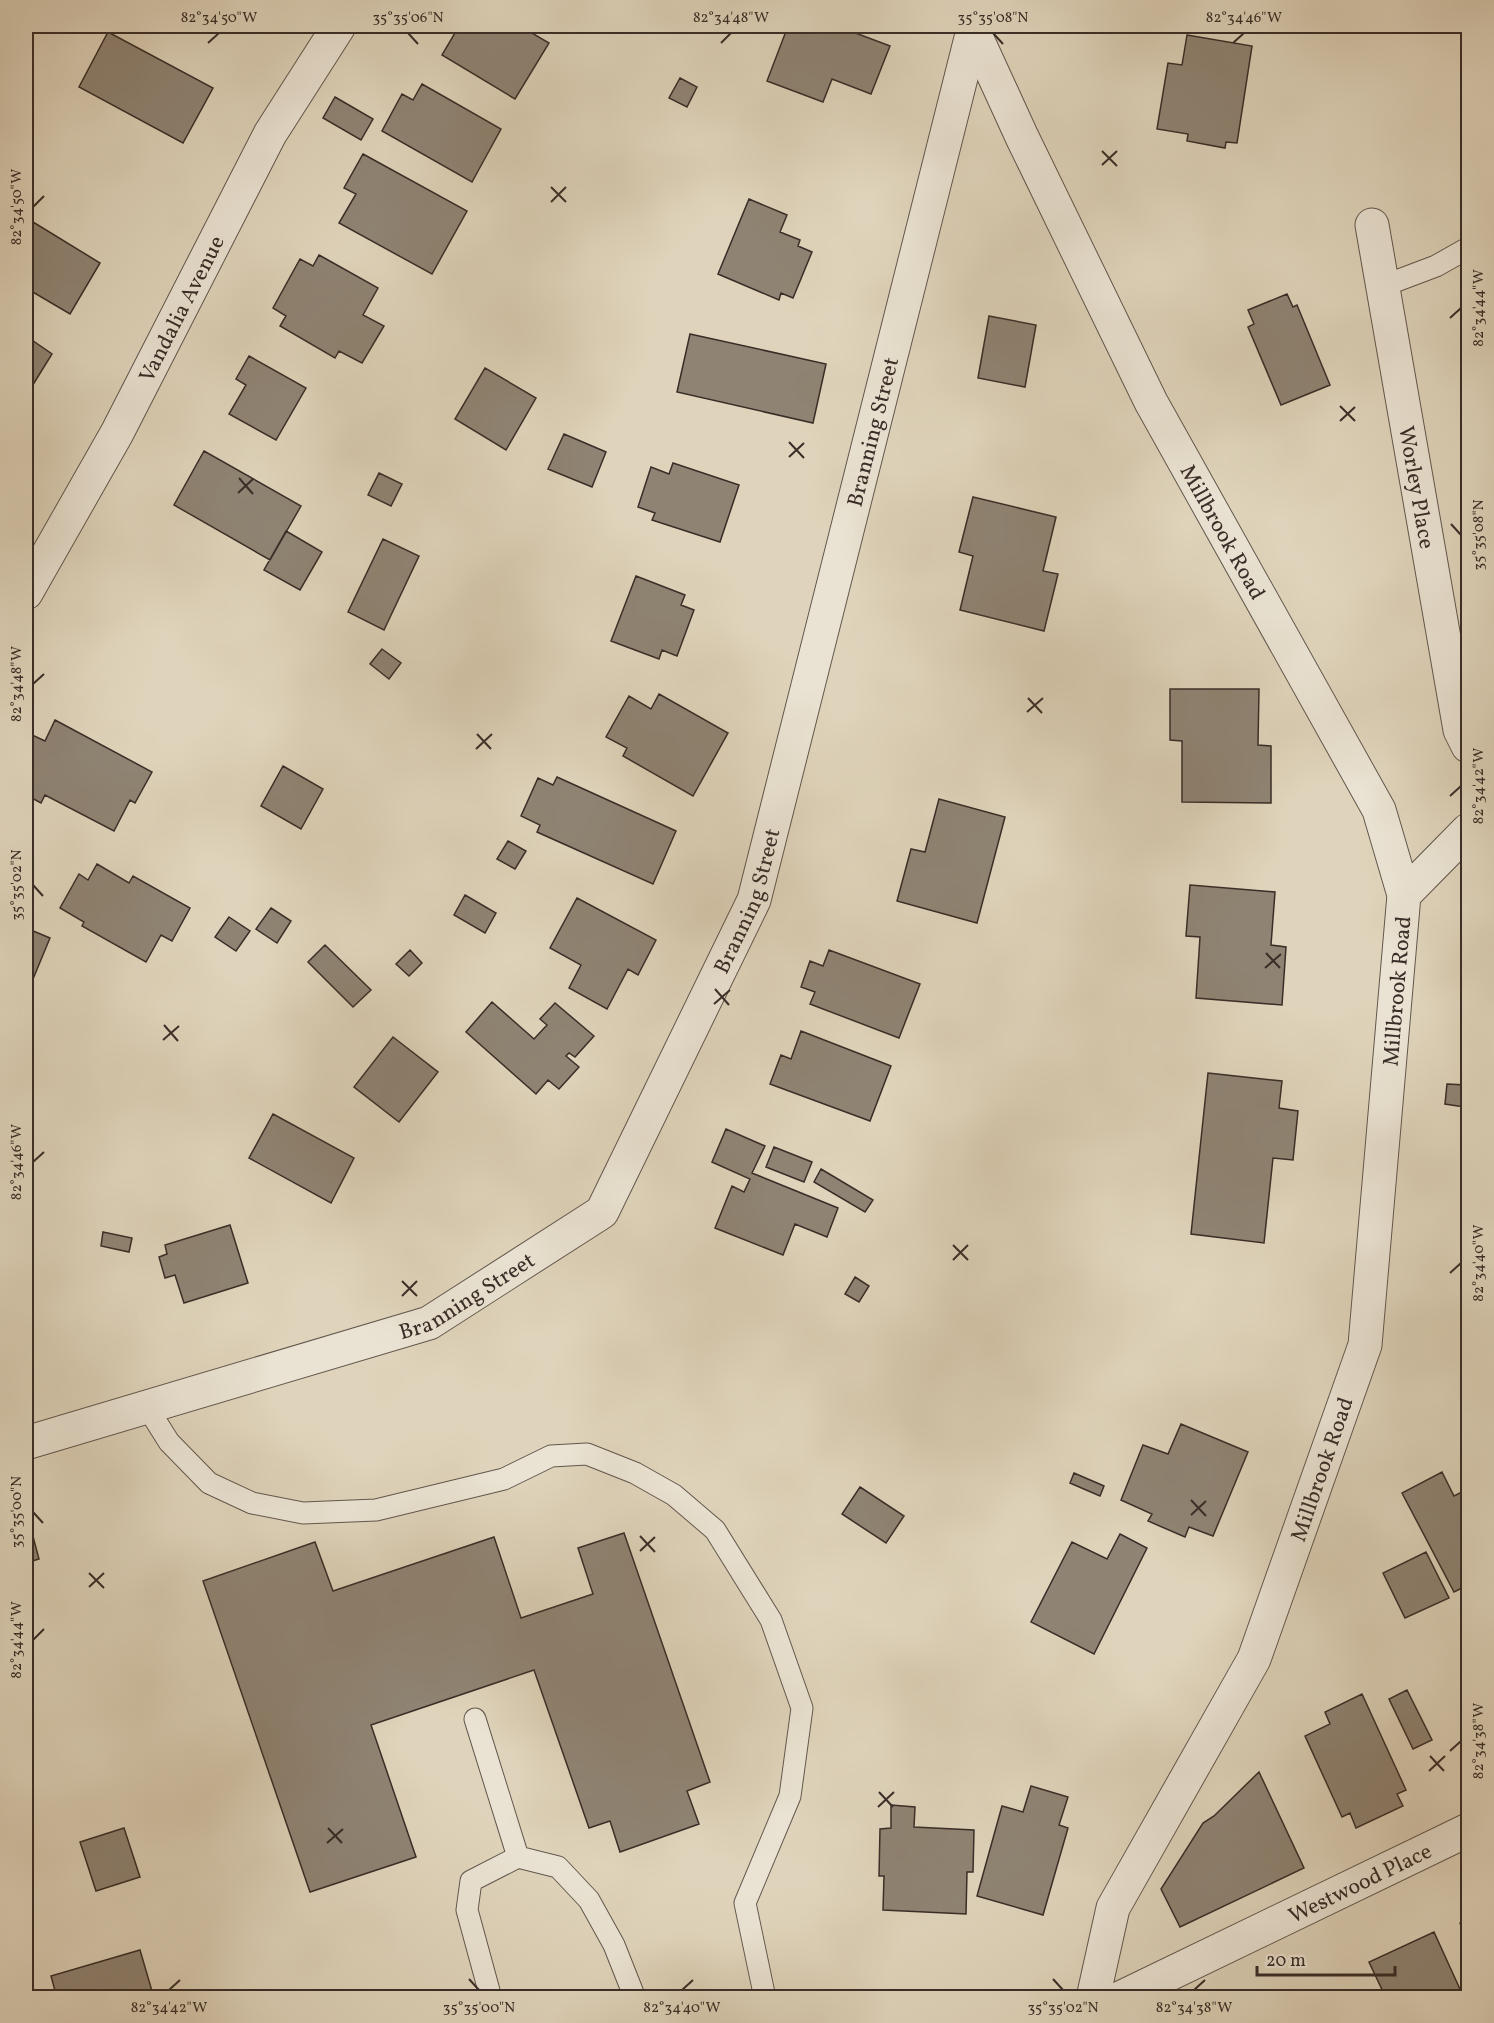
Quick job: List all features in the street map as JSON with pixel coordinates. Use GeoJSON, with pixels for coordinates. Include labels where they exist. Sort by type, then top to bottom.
{"type":"FeatureCollection","features":[{"type":"Feature","properties":{"kind":"street","name":"Vandalia Avenue"},"geometry":{"type":"LineString","coordinates":[[26,593],[117,433],[270,134],[339,26]]}},
{"type":"Feature","properties":{"kind":"street","name":"Millbrook Road"},"geometry":{"type":"LineString","coordinates":[[973,30],[1022,137],[1151,402],[1379,810],[1404,895],[1365,1345],[1254,1659],[1113,1908],[1093,1998]]}},
{"type":"Feature","properties":{"kind":"street","name":"Branning Street"},"geometry":{"type":"LineString","coordinates":[[26,1443],[429,1323],[602,1212],[754,900],[973,30]]}},
{"type":"Feature","properties":{"kind":"street","name":"Worley Place"},"geometry":{"type":"LineString","coordinates":[[1372,225],[1460,730],[1468,746]]}},
{"type":"Feature","properties":{"kind":"street"},"geometry":{"type":"LineString","coordinates":[[1404,895],[1468,830]]}},
{"type":"Feature","properties":{"kind":"street","name":"Westwood Place"},"geometry":{"type":"LineString","coordinates":[[1120,1998],[1468,1830]]}},
{"type":"Feature","properties":{"kind":"lane"},"geometry":{"type":"LineString","coordinates":[[1383,286],[1436,266],[1468,248]]}},
{"type":"Feature","properties":{"kind":"lane"},"geometry":{"type":"LineString","coordinates":[[147,1407],[169,1442],[209,1483],[252,1503],[303,1513],[376,1510],[504,1479],[551,1456],[587,1454],[635,1473],[674,1495],[715,1530],[771,1620],[802,1708],[790,1796],[746,1903],[765,1998]]}},
{"type":"Feature","properties":{"kind":"lane"},"geometry":{"type":"LineString","coordinates":[[475,1719],[518,1857]]}},
{"type":"Feature","properties":{"kind":"lane"},"geometry":{"type":"LineString","coordinates":[[490,1998],[467,1910],[471,1881],[518,1857],[558,1867],[588,1900],[614,1945],[635,1998]]}},
{"type":"Feature","properties":{"kind":"building"},"geometry":{"type":"Polygon","coordinates":[[[459,26],[520,26],[549,43],[515,99],[442,55],[459,26]]]}},
{"type":"Feature","properties":{"kind":"building"},"geometry":{"type":"Polygon","coordinates":[[[788,26],[837,26],[890,46],[871,94],[832,79],[823,102],[767,81],[788,26]]]}},
{"type":"Feature","properties":{"kind":"building"},"geometry":{"type":"Polygon","coordinates":[[[108,32],[213,88],[183,143],[79,87],[108,32]]]}},
{"type":"Feature","properties":{"kind":"building"},"geometry":{"type":"Polygon","coordinates":[[[1187,35],[1252,46],[1237,143],[1226,142],[1225,148],[1187,141],[1188,134],[1157,129],[1168,63],[1182,65],[1187,35]]]}},
{"type":"Feature","properties":{"kind":"building"},"geometry":{"type":"Polygon","coordinates":[[[680,78],[697,87],[687,107],[669,98],[680,78]]]}},
{"type":"Feature","properties":{"kind":"building"},"geometry":{"type":"Polygon","coordinates":[[[422,84],[501,129],[472,182],[382,131],[402,94],[413,100],[422,84]]]}},
{"type":"Feature","properties":{"kind":"building"},"geometry":{"type":"Polygon","coordinates":[[[335,97],[373,119],[361,140],[323,118],[335,97]]]}},
{"type":"Feature","properties":{"kind":"building"},"geometry":{"type":"Polygon","coordinates":[[[363,154],[467,211],[432,274],[339,223],[356,194],[344,188],[363,154]]]}},
{"type":"Feature","properties":{"kind":"building"},"geometry":{"type":"Polygon","coordinates":[[[749,199],[787,215],[780,232],[800,240],[798,246],[812,252],[793,298],[781,293],[779,300],[718,274],[749,199]]]}},
{"type":"Feature","properties":{"kind":"building"},"geometry":{"type":"Polygon","coordinates":[[[33,222],[100,263],[70,314],[26,288],[26,231],[33,222]]]}},
{"type":"Feature","properties":{"kind":"building"},"geometry":{"type":"Polygon","coordinates":[[[319,255],[378,288],[363,315],[384,326],[362,363],[339,351],[335,358],[280,326],[286,316],[273,308],[300,259],[313,266],[319,255]]]}},
{"type":"Feature","properties":{"kind":"building"},"geometry":{"type":"Polygon","coordinates":[[[1287,294],[1293,307],[1297,305],[1330,385],[1281,405],[1248,327],[1254,324],[1248,310],[1287,294]]]}},
{"type":"Feature","properties":{"kind":"building"},"geometry":{"type":"Polygon","coordinates":[[[989,316],[1036,325],[1025,387],[978,378],[989,316]]]}},
{"type":"Feature","properties":{"kind":"building"},"geometry":{"type":"Polygon","coordinates":[[[690,334],[826,364],[813,423],[677,392],[690,334]]]}},
{"type":"Feature","properties":{"kind":"building"},"geometry":{"type":"Polygon","coordinates":[[[26,336],[52,354],[26,396],[26,336]]]}},
{"type":"Feature","properties":{"kind":"building"},"geometry":{"type":"Polygon","coordinates":[[[249,356],[306,388],[276,440],[229,414],[246,385],[236,379],[249,356]]]}},
{"type":"Feature","properties":{"kind":"building"},"geometry":{"type":"Polygon","coordinates":[[[485,368],[536,398],[506,450],[455,419],[485,368]]]}},
{"type":"Feature","properties":{"kind":"building"},"geometry":{"type":"Polygon","coordinates":[[[564,434],[606,452],[592,487],[548,469],[564,434]]]}},
{"type":"Feature","properties":{"kind":"building"},"geometry":{"type":"Polygon","coordinates":[[[204,451],[301,506],[270,560],[174,505],[204,451]]]}},
{"type":"Feature","properties":{"kind":"building"},"geometry":{"type":"Polygon","coordinates":[[[673,463],[739,485],[720,542],[652,520],[655,513],[638,507],[651,467],[669,474],[673,463]]]}},
{"type":"Feature","properties":{"kind":"building"},"geometry":{"type":"Polygon","coordinates":[[[379,473],[402,484],[391,506],[368,495],[379,473]]]}},
{"type":"Feature","properties":{"kind":"building"},"geometry":{"type":"Polygon","coordinates":[[[973,497],[1056,517],[1043,571],[1058,574],[1044,631],[960,610],[973,556],[959,552],[973,497]]]}},
{"type":"Feature","properties":{"kind":"building"},"geometry":{"type":"Polygon","coordinates":[[[286,531],[322,552],[300,590],[264,570],[286,531]]]}},
{"type":"Feature","properties":{"kind":"building"},"geometry":{"type":"Polygon","coordinates":[[[383,539],[419,556],[384,630],[348,612],[383,539]]]}},
{"type":"Feature","properties":{"kind":"building"},"geometry":{"type":"Polygon","coordinates":[[[636,576],[685,595],[681,605],[694,610],[677,656],[662,650],[659,659],[611,641],[636,576]]]}},
{"type":"Feature","properties":{"kind":"building"},"geometry":{"type":"Polygon","coordinates":[[[382,649],[401,663],[389,679],[370,664],[382,649]]]}},
{"type":"Feature","properties":{"kind":"building"},"geometry":{"type":"Polygon","coordinates":[[[1170,689],[1259,689],[1258,745],[1271,746],[1271,803],[1182,802],[1182,741],[1170,740],[1170,689]]]}},
{"type":"Feature","properties":{"kind":"building"},"geometry":{"type":"Polygon","coordinates":[[[659,694],[728,733],[693,796],[623,756],[627,748],[606,737],[629,696],[651,709],[659,694]]]}},
{"type":"Feature","properties":{"kind":"building"},"geometry":{"type":"Polygon","coordinates":[[[55,720],[152,772],[135,803],[130,800],[114,831],[45,795],[41,803],[26,795],[26,739],[28,733],[45,741],[55,720]]]}},
{"type":"Feature","properties":{"kind":"building"},"geometry":{"type":"Polygon","coordinates":[[[283,766],[323,789],[301,829],[261,806],[283,766]]]}},
{"type":"Feature","properties":{"kind":"building"},"geometry":{"type":"Polygon","coordinates":[[[557,777],[676,831],[653,884],[537,832],[540,825],[521,816],[538,778],[553,785],[557,777]]]}},
{"type":"Feature","properties":{"kind":"building"},"geometry":{"type":"Polygon","coordinates":[[[939,799],[1005,817],[977,923],[897,901],[911,849],[925,852],[939,799]]]}},
{"type":"Feature","properties":{"kind":"building"},"geometry":{"type":"Polygon","coordinates":[[[508,841],[526,851],[515,869],[497,859],[508,841]]]}},
{"type":"Feature","properties":{"kind":"building"},"geometry":{"type":"Polygon","coordinates":[[[97,864],[129,883],[133,876],[190,908],[172,941],[161,935],[146,962],[82,926],[84,922],[60,908],[79,874],[88,880],[97,864]]]}},
{"type":"Feature","properties":{"kind":"building"},"geometry":{"type":"Polygon","coordinates":[[[1190,885],[1275,892],[1271,945],[1286,947],[1282,1005],[1196,998],[1200,937],[1186,936],[1190,885]]]}},
{"type":"Feature","properties":{"kind":"building"},"geometry":{"type":"Polygon","coordinates":[[[465,895],[496,913],[485,933],[454,915],[465,895]]]}},
{"type":"Feature","properties":{"kind":"building"},"geometry":{"type":"Polygon","coordinates":[[[577,898],[656,940],[638,975],[628,969],[607,1009],[569,988],[581,965],[550,948],[577,898]]]}},
{"type":"Feature","properties":{"kind":"building"},"geometry":{"type":"Polygon","coordinates":[[[271,908],[291,921],[277,943],[256,929],[271,908]]]}},
{"type":"Feature","properties":{"kind":"building"},"geometry":{"type":"Polygon","coordinates":[[[229,917],[250,931],[236,951],[215,937],[229,917]]]}},
{"type":"Feature","properties":{"kind":"building"},"geometry":{"type":"Polygon","coordinates":[[[26,928],[50,938],[26,996],[26,928]]]}},
{"type":"Feature","properties":{"kind":"building"},"geometry":{"type":"Polygon","coordinates":[[[325,945],[371,990],[353,1007],[308,962],[325,945]]]}},
{"type":"Feature","properties":{"kind":"building"},"geometry":{"type":"Polygon","coordinates":[[[410,950],[422,963],[409,976],[396,964],[410,950]]]}},
{"type":"Feature","properties":{"kind":"building"},"geometry":{"type":"Polygon","coordinates":[[[829,950],[920,984],[899,1038],[810,1004],[815,992],[801,987],[810,961],[823,966],[829,950]]]}},
{"type":"Feature","properties":{"kind":"building"},"geometry":{"type":"Polygon","coordinates":[[[492,1002],[534,1039],[547,1025],[540,1019],[555,1003],[594,1036],[575,1057],[569,1053],[566,1056],[579,1067],[559,1089],[548,1080],[536,1094],[466,1032],[492,1002]]]}},
{"type":"Feature","properties":{"kind":"building"},"geometry":{"type":"Polygon","coordinates":[[[801,1031],[891,1066],[870,1121],[770,1084],[781,1055],[791,1059],[801,1031]]]}},
{"type":"Feature","properties":{"kind":"building"},"geometry":{"type":"Polygon","coordinates":[[[393,1037],[438,1072],[399,1122],[354,1087],[393,1037]]]}},
{"type":"Feature","properties":{"kind":"building"},"geometry":{"type":"Polygon","coordinates":[[[1208,1073],[1282,1081],[1279,1108],[1298,1111],[1293,1160],[1273,1158],[1264,1243],[1191,1234],[1208,1073]]]}},
{"type":"Feature","properties":{"kind":"building"},"geometry":{"type":"Polygon","coordinates":[[[1447,1084],[1466,1085],[1464,1107],[1445,1104],[1447,1084]]]}},
{"type":"Feature","properties":{"kind":"building"},"geometry":{"type":"Polygon","coordinates":[[[273,1114],[354,1158],[331,1203],[249,1158],[273,1114]]]}},
{"type":"Feature","properties":{"kind":"building"},"geometry":{"type":"Polygon","coordinates":[[[726,1129],[765,1146],[752,1173],[838,1208],[827,1237],[795,1224],[783,1255],[715,1228],[732,1186],[744,1192],[750,1179],[712,1162],[726,1129]]]}},
{"type":"Feature","properties":{"kind":"building"},"geometry":{"type":"Polygon","coordinates":[[[774,1147],[812,1162],[804,1182],[766,1167],[774,1147]]]}},
{"type":"Feature","properties":{"kind":"building"},"geometry":{"type":"Polygon","coordinates":[[[821,1169],[873,1200],[865,1212],[814,1182],[821,1169]]]}},
{"type":"Feature","properties":{"kind":"building"},"geometry":{"type":"Polygon","coordinates":[[[230,1225],[248,1283],[184,1303],[175,1275],[165,1278],[159,1257],[167,1254],[165,1245],[230,1225]]]}},
{"type":"Feature","properties":{"kind":"building"},"geometry":{"type":"Polygon","coordinates":[[[103,1232],[132,1238],[129,1252],[101,1246],[103,1232]]]}},
{"type":"Feature","properties":{"kind":"building"},"geometry":{"type":"Polygon","coordinates":[[[855,1277],[869,1286],[859,1302],[845,1294],[855,1277]]]}},
{"type":"Feature","properties":{"kind":"building"},"geometry":{"type":"Polygon","coordinates":[[[1181,1424],[1248,1452],[1213,1536],[1189,1527],[1185,1537],[1148,1521],[1152,1514],[1121,1500],[1143,1445],[1168,1454],[1181,1424]]]}},
{"type":"Feature","properties":{"kind":"building"},"geometry":{"type":"Polygon","coordinates":[[[1442,1472],[1454,1496],[1468,1489],[1468,1585],[1454,1592],[1402,1493],[1442,1472]]]}},
{"type":"Feature","properties":{"kind":"building"},"geometry":{"type":"Polygon","coordinates":[[[1074,1473],[1104,1486],[1100,1496],[1070,1483],[1074,1473]]]}},
{"type":"Feature","properties":{"kind":"building"},"geometry":{"type":"Polygon","coordinates":[[[860,1487],[904,1516],[886,1543],[842,1514],[860,1487]]]}},
{"type":"Feature","properties":{"kind":"building"},"geometry":{"type":"Polygon","coordinates":[[[26,1510],[39,1559],[26,1563],[26,1510]]]}},
{"type":"Feature","properties":{"kind":"building"},"geometry":{"type":"Polygon","coordinates":[[[624,1533],[710,1782],[687,1791],[699,1824],[620,1852],[610,1821],[589,1828],[534,1670],[371,1725],[416,1857],[310,1892],[203,1581],[315,1542],[333,1591],[494,1537],[521,1618],[593,1594],[578,1548],[624,1533]]]}},
{"type":"Feature","properties":{"kind":"building"},"geometry":{"type":"Polygon","coordinates":[[[1120,1534],[1147,1548],[1094,1654],[1031,1622],[1072,1542],[1107,1559],[1120,1534]]]}},
{"type":"Feature","properties":{"kind":"building"},"geometry":{"type":"Polygon","coordinates":[[[1426,1552],[1449,1598],[1405,1618],[1383,1573],[1426,1552]]]}},
{"type":"Feature","properties":{"kind":"building"},"geometry":{"type":"Polygon","coordinates":[[[1407,1690],[1432,1740],[1413,1749],[1389,1699],[1407,1690]]]}},
{"type":"Feature","properties":{"kind":"building"},"geometry":{"type":"Polygon","coordinates":[[[1362,1694],[1406,1790],[1397,1794],[1403,1806],[1356,1828],[1350,1813],[1342,1817],[1305,1736],[1330,1724],[1325,1712],[1362,1694]]]}},
{"type":"Feature","properties":{"kind":"building"},"geometry":{"type":"Polygon","coordinates":[[[1259,1772],[1304,1868],[1180,1927],[1161,1889],[1203,1823],[1214,1816],[1259,1772]]]}},
{"type":"Feature","properties":{"kind":"building"},"geometry":{"type":"Polygon","coordinates":[[[1031,1786],[1068,1797],[1059,1825],[1068,1828],[1043,1915],[977,1896],[1002,1806],[1023,1812],[1031,1786]]]}},
{"type":"Feature","properties":{"kind":"building"},"geometry":{"type":"Polygon","coordinates":[[[891,1805],[915,1807],[914,1827],[974,1830],[973,1872],[967,1872],[966,1914],[883,1910],[884,1876],[879,1876],[880,1829],[891,1828],[891,1805]]]}},
{"type":"Feature","properties":{"kind":"building"},"geometry":{"type":"Polygon","coordinates":[[[124,1828],[140,1877],[96,1891],[80,1842],[124,1828]]]}},
{"type":"Feature","properties":{"kind":"building"},"geometry":{"type":"Polygon","coordinates":[[[1468,1919],[1468,1942],[1460,1923],[1468,1919]]]}},
{"type":"Feature","properties":{"kind":"building"},"geometry":{"type":"Polygon","coordinates":[[[1434,1932],[1464,1998],[1386,1998],[1369,1962],[1434,1932]]]}},
{"type":"Feature","properties":{"kind":"building"},"geometry":{"type":"Polygon","coordinates":[[[140,1950],[154,1998],[57,1998],[51,1976],[140,1950]]]}}]}
